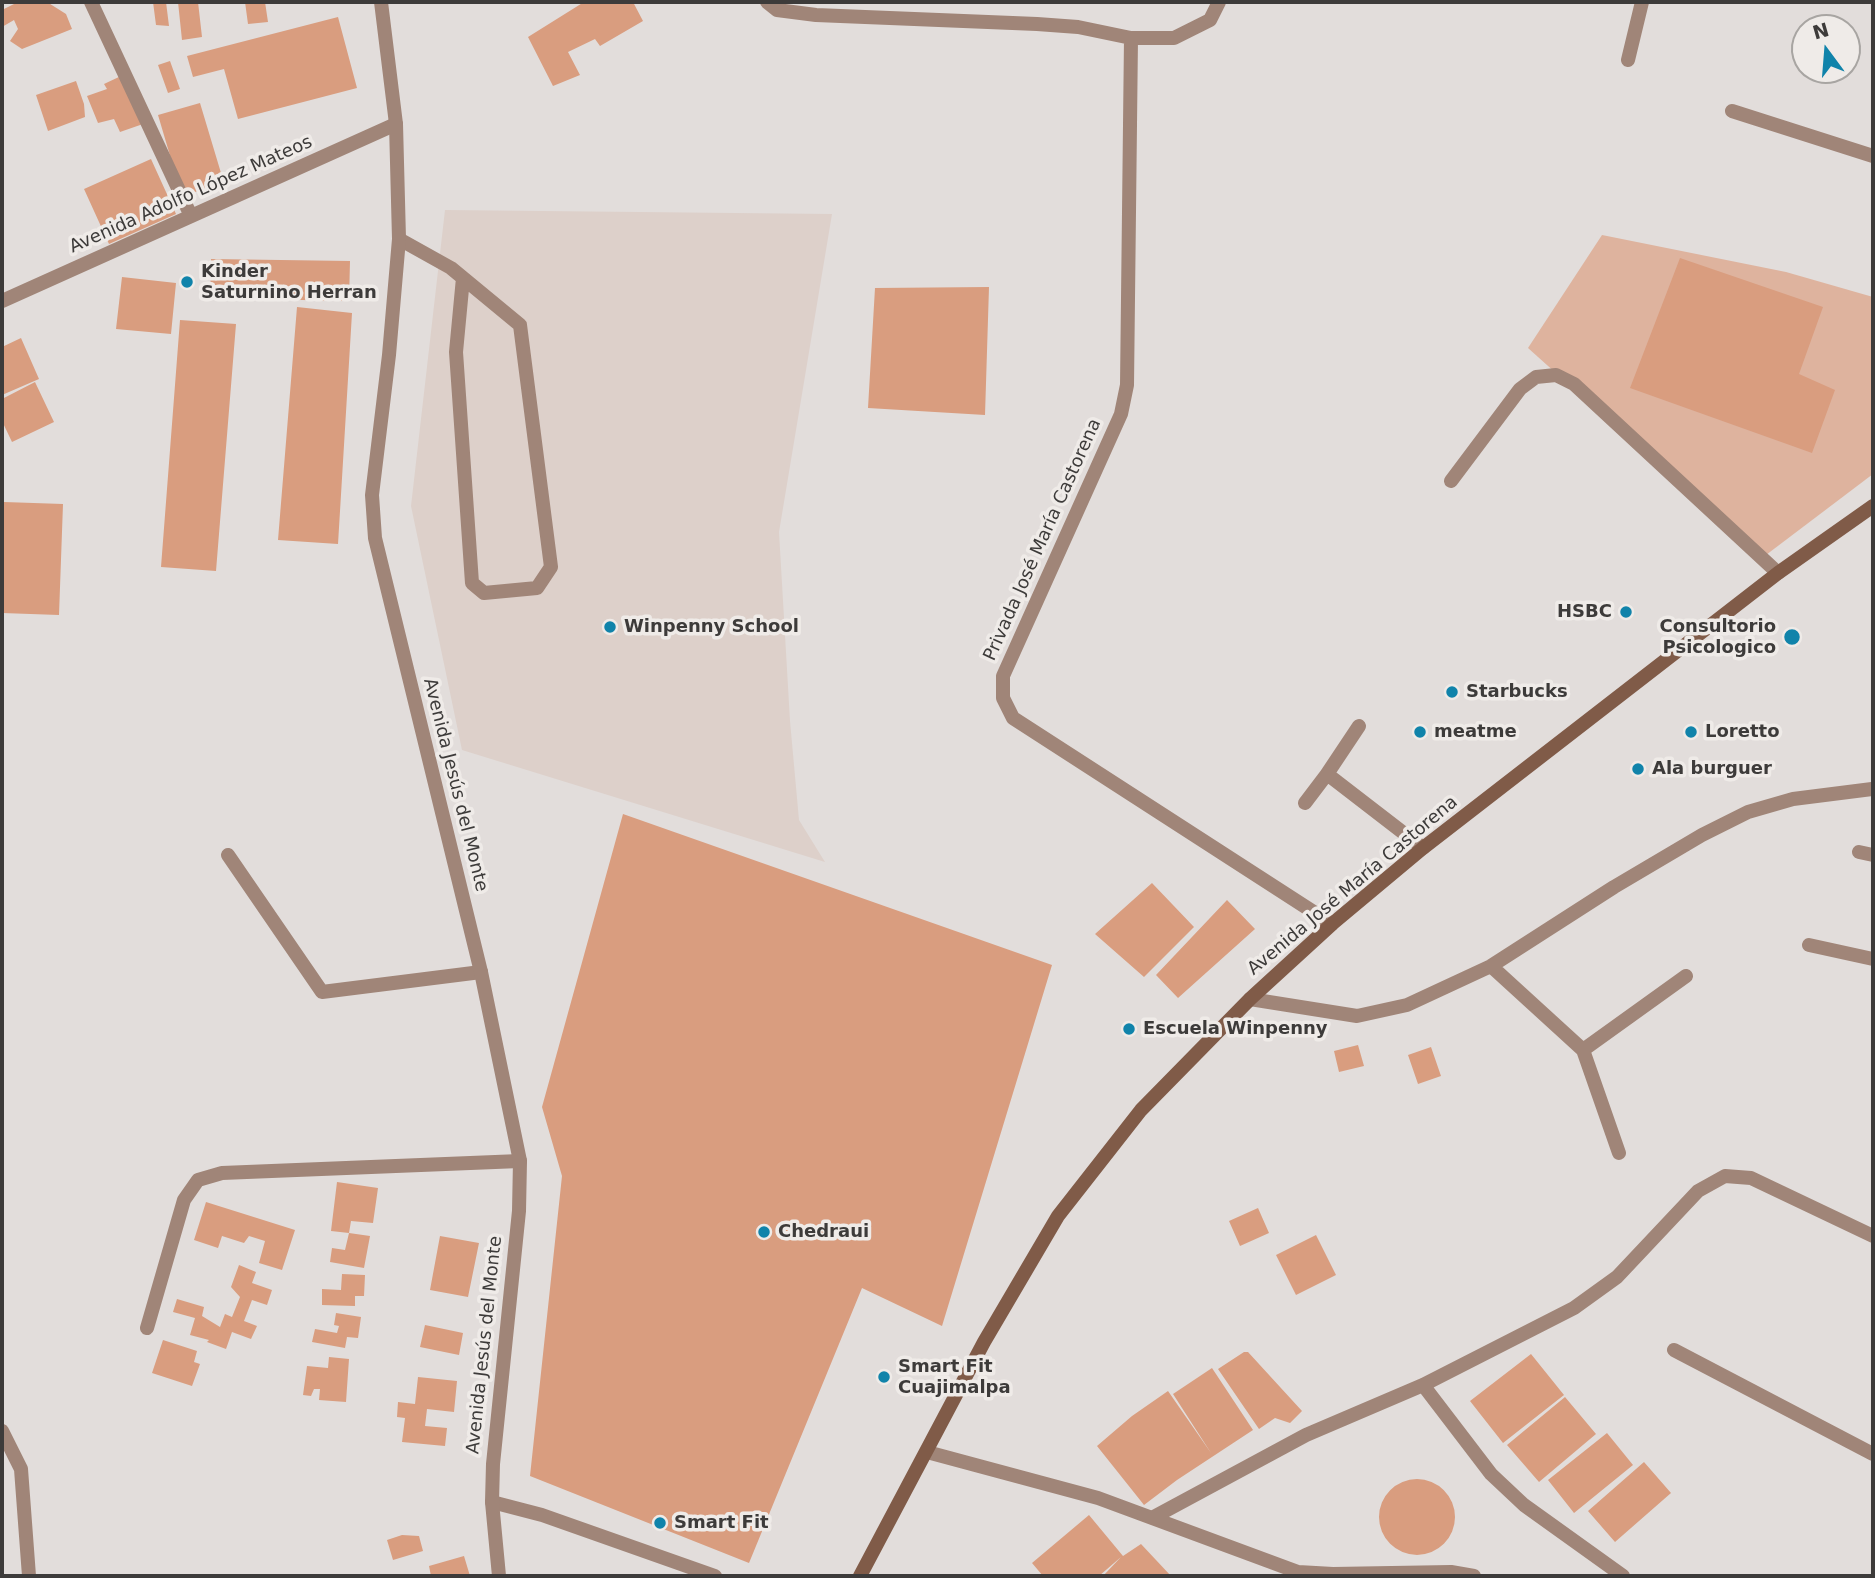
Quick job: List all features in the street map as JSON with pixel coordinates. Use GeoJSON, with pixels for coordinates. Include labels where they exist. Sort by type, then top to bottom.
{"type":"FeatureCollection","features":[{"type":"Feature","properties":{"kind":"main road","name":"Avenida José María Castorena"},"geometry":{"type":"LineString","coordinates":[[860,1576],[984,1342],[1058,1216],[1141,1110],[1250,999],[1332,924],[1423,848],[1778,573],[1873,506]]}},
{"type":"Feature","properties":{"kind":"street"},"geometry":{"type":"LineString","coordinates":[[91,2],[191,216]]}},
{"type":"Feature","properties":{"kind":"street","name":"Avenida Jesús del Monte"},"geometry":{"type":"LineString","coordinates":[[381,2],[396,124],[399,239],[389,355],[372,495],[375,538],[481,972],[520,1161],[519,1211],[492,1464],[492,1502],[499,1576]]}},
{"type":"Feature","properties":{"kind":"street"},"geometry":{"type":"LineString","coordinates":[[766,2],[777,10],[816,15],[1037,24],[1078,27],[1131,38],[1174,38],[1210,20],[1220,2]]}},
{"type":"Feature","properties":{"kind":"street"},"geometry":{"type":"LineString","coordinates":[[1628,60],[1642,2]]}},
{"type":"Feature","properties":{"kind":"street","name":"Privada José María Castorena"},"geometry":{"type":"LineString","coordinates":[[1131,38],[1127,386],[1121,414],[1003,676],[1003,698],[1013,718],[1332,924]]}},
{"type":"Feature","properties":{"kind":"street"},"geometry":{"type":"LineString","coordinates":[[1732,111],[1873,156]]}},
{"type":"Feature","properties":{"kind":"street","name":"Avenida Adolfo López Mateos"},"geometry":{"type":"LineString","coordinates":[[2,301],[396,124]]}},
{"type":"Feature","properties":{"kind":"street"},"geometry":{"type":"LineString","coordinates":[[399,239],[452,268],[520,325],[551,567],[537,588],[484,593],[472,583],[456,352],[463,278]]}},
{"type":"Feature","properties":{"kind":"street"},"geometry":{"type":"LineString","coordinates":[[1451,481],[1520,389],[1536,377],[1556,375],[1574,384],[1778,573]]}},
{"type":"Feature","properties":{"kind":"street"},"geometry":{"type":"LineString","coordinates":[[1305,803],[1359,726]]}},
{"type":"Feature","properties":{"kind":"street"},"geometry":{"type":"LineString","coordinates":[[1327,774],[1423,848]]}},
{"type":"Feature","properties":{"kind":"street"},"geometry":{"type":"LineString","coordinates":[[1250,999],[1357,1016],[1407,1005],[1491,966],[1614,887],[1702,835],[1748,812],[1793,799],[1872,789]]}},
{"type":"Feature","properties":{"kind":"street"},"geometry":{"type":"LineString","coordinates":[[228,855],[322,992],[481,972]]}},
{"type":"Feature","properties":{"kind":"street"},"geometry":{"type":"LineString","coordinates":[[1809,945],[1873,958]]}},
{"type":"Feature","properties":{"kind":"street"},"geometry":{"type":"LineString","coordinates":[[1491,966],[1583,1049],[1619,1153]]}},
{"type":"Feature","properties":{"kind":"street"},"geometry":{"type":"LineString","coordinates":[[1583,1049],[1686,976]]}},
{"type":"Feature","properties":{"kind":"street"},"geometry":{"type":"LineString","coordinates":[[147,1328],[184,1200],[198,1180],[222,1173],[520,1161]]}},
{"type":"Feature","properties":{"kind":"street"},"geometry":{"type":"LineString","coordinates":[[1152,1518],[1306,1436],[1423,1385],[1574,1308],[1617,1277],[1698,1191],[1725,1176],[1751,1178],[1873,1236]]}},
{"type":"Feature","properties":{"kind":"street"},"geometry":{"type":"LineString","coordinates":[[1674,1350],[1873,1454]]}},
{"type":"Feature","properties":{"kind":"street"},"geometry":{"type":"LineString","coordinates":[[1423,1385],[1491,1474],[1524,1505],[1623,1576]]}},
{"type":"Feature","properties":{"kind":"street"},"geometry":{"type":"LineString","coordinates":[[2,1431],[21,1469],[29,1576]]}},
{"type":"Feature","properties":{"kind":"street"},"geometry":{"type":"LineString","coordinates":[[927,1451],[1098,1498],[1298,1572],[1451,1572],[1474,1576]]}},
{"type":"Feature","properties":{"kind":"street"},"geometry":{"type":"LineString","coordinates":[[492,1502],[542,1515],[715,1576]]}},
{"type":"Feature","properties":{"kind":"shaded area","name":"Winpenny School"},"geometry":{"type":"Polygon","coordinates":[[[445,210],[832,214],[779,532],[790,721],[799,820],[825,862],[462,750],[411,506],[445,210]]]}},
{"type":"Feature","properties":{"kind":"shaded area"},"geometry":{"type":"Polygon","coordinates":[[[1602,235],[1786,272],[1873,297],[1873,474],[1762,558],[1528,348],[1602,235]]]}},
{"type":"Feature","properties":{"kind":"building"},"geometry":{"type":"Polygon","coordinates":[[[18,2],[47,2],[66,14],[72,29],[22,49],[10,41],[18,29],[14,20],[2,27],[2,10],[18,2]]]}},
{"type":"Feature","properties":{"kind":"building"},"geometry":{"type":"Polygon","coordinates":[[[153,2],[166,2],[169,26],[156,25],[153,2]]]}},
{"type":"Feature","properties":{"kind":"building"},"geometry":{"type":"Polygon","coordinates":[[[178,2],[198,2],[202,37],[182,40],[178,2]]]}},
{"type":"Feature","properties":{"kind":"building"},"geometry":{"type":"Polygon","coordinates":[[[245,2],[265,2],[268,22],[248,24],[245,2]]]}},
{"type":"Feature","properties":{"kind":"building"},"geometry":{"type":"Polygon","coordinates":[[[584,2],[633,2],[643,21],[600,46],[595,39],[568,52],[580,75],[553,86],[528,37],[584,2]]]}},
{"type":"Feature","properties":{"kind":"building"},"geometry":{"type":"Polygon","coordinates":[[[338,17],[357,88],[238,119],[224,69],[193,77],[187,56],[338,17]]]}},
{"type":"Feature","properties":{"kind":"building"},"geometry":{"type":"Polygon","coordinates":[[[170,61],[180,89],[168,93],[158,65],[170,61]]]}},
{"type":"Feature","properties":{"kind":"building"},"geometry":{"type":"Polygon","coordinates":[[[121,76],[143,124],[120,132],[114,119],[98,123],[87,96],[107,89],[104,84],[121,76]]]}},
{"type":"Feature","properties":{"kind":"building"},"geometry":{"type":"Polygon","coordinates":[[[76,81],[84,104],[85,117],[48,131],[36,95],[76,81]]]}},
{"type":"Feature","properties":{"kind":"building"},"geometry":{"type":"Polygon","coordinates":[[[200,103],[224,183],[182,196],[158,115],[200,103]]]}},
{"type":"Feature","properties":{"kind":"building"},"geometry":{"type":"Polygon","coordinates":[[[151,159],[176,214],[109,244],[84,189],[151,159]]]}},
{"type":"Feature","properties":{"kind":"building"},"geometry":{"type":"Polygon","coordinates":[[[1680,258],[1823,307],[1799,374],[1835,390],[1812,453],[1630,388],[1680,258]]]}},
{"type":"Feature","properties":{"kind":"building"},"geometry":{"type":"Polygon","coordinates":[[[211,259],[350,261],[349,301],[210,298],[211,259]]]}},
{"type":"Feature","properties":{"kind":"building"},"geometry":{"type":"Polygon","coordinates":[[[122,277],[176,283],[171,334],[116,329],[122,277]]]}},
{"type":"Feature","properties":{"kind":"building"},"geometry":{"type":"Polygon","coordinates":[[[989,287],[985,415],[868,408],[875,288],[989,287]]]}},
{"type":"Feature","properties":{"kind":"building"},"geometry":{"type":"Polygon","coordinates":[[[297,307],[352,313],[338,544],[278,540],[297,307]]]}},
{"type":"Feature","properties":{"kind":"building"},"geometry":{"type":"Polygon","coordinates":[[[180,320],[236,324],[216,571],[161,567],[180,320]]]}},
{"type":"Feature","properties":{"kind":"building"},"geometry":{"type":"Polygon","coordinates":[[[21,338],[39,379],[2,395],[2,347],[21,338]]]}},
{"type":"Feature","properties":{"kind":"building"},"geometry":{"type":"Polygon","coordinates":[[[35,382],[54,422],[12,442],[2,421],[2,399],[35,382]]]}},
{"type":"Feature","properties":{"kind":"building"},"geometry":{"type":"Polygon","coordinates":[[[4,502],[63,504],[59,615],[2,613],[4,502]]]}},
{"type":"Feature","properties":{"kind":"building","name":"Chedraui"},"geometry":{"type":"Polygon","coordinates":[[[623,814],[1052,965],[942,1326],[862,1288],[749,1563],[530,1476],[562,1176],[542,1107],[623,814]]]}},
{"type":"Feature","properties":{"kind":"building"},"geometry":{"type":"Polygon","coordinates":[[[1152,883],[1194,927],[1144,977],[1095,934],[1152,883]]]}},
{"type":"Feature","properties":{"kind":"building"},"geometry":{"type":"Polygon","coordinates":[[[1227,900],[1255,929],[1178,998],[1156,975],[1227,900]]]}},
{"type":"Feature","properties":{"kind":"building"},"geometry":{"type":"Polygon","coordinates":[[[1358,1045],[1364,1066],[1339,1072],[1334,1051],[1358,1045]]]}},
{"type":"Feature","properties":{"kind":"building"},"geometry":{"type":"Polygon","coordinates":[[[1431,1047],[1441,1076],[1418,1084],[1408,1055],[1431,1047]]]}},
{"type":"Feature","properties":{"kind":"building"},"geometry":{"type":"Polygon","coordinates":[[[337,1182],[378,1188],[373,1223],[351,1221],[349,1233],[331,1231],[337,1182]]]}},
{"type":"Feature","properties":{"kind":"building"},"geometry":{"type":"Polygon","coordinates":[[[206,1202],[295,1230],[282,1270],[259,1263],[265,1241],[249,1236],[244,1243],[222,1236],[218,1248],[194,1240],[206,1202]]]}},
{"type":"Feature","properties":{"kind":"building"},"geometry":{"type":"Polygon","coordinates":[[[1258,1208],[1269,1233],[1240,1246],[1229,1221],[1258,1208]]]}},
{"type":"Feature","properties":{"kind":"building"},"geometry":{"type":"Polygon","coordinates":[[[349,1233],[370,1236],[364,1268],[330,1262],[332,1248],[345,1250],[349,1233]]]}},
{"type":"Feature","properties":{"kind":"building"},"geometry":{"type":"Polygon","coordinates":[[[1316,1235],[1336,1275],[1296,1295],[1276,1255],[1316,1235]]]}},
{"type":"Feature","properties":{"kind":"building"},"geometry":{"type":"Polygon","coordinates":[[[440,1236],[479,1243],[468,1297],[430,1290],[440,1236]]]}},
{"type":"Feature","properties":{"kind":"building"},"geometry":{"type":"Polygon","coordinates":[[[239,1265],[256,1272],[252,1283],[272,1290],[267,1305],[252,1300],[244,1321],[257,1326],[251,1339],[232,1332],[226,1349],[207,1342],[209,1340],[190,1335],[195,1318],[173,1312],[177,1299],[204,1307],[202,1316],[220,1327],[225,1314],[232,1317],[240,1297],[231,1287],[239,1265]]]}},
{"type":"Feature","properties":{"kind":"building"},"geometry":{"type":"Polygon","coordinates":[[[342,1274],[365,1275],[364,1296],[355,1296],[355,1306],[322,1305],[322,1289],[341,1290],[342,1274]]]}},
{"type":"Feature","properties":{"kind":"building"},"geometry":{"type":"Polygon","coordinates":[[[336,1313],[361,1317],[358,1338],[347,1337],[345,1348],[312,1342],[315,1329],[337,1333],[339,1326],[334,1325],[336,1313]]]}},
{"type":"Feature","properties":{"kind":"building"},"geometry":{"type":"Polygon","coordinates":[[[425,1325],[463,1333],[459,1355],[420,1347],[425,1325]]]}},
{"type":"Feature","properties":{"kind":"building"},"geometry":{"type":"Polygon","coordinates":[[[163,1340],[197,1351],[194,1362],[200,1364],[192,1386],[152,1373],[163,1340]]]}},
{"type":"Feature","properties":{"kind":"building"},"geometry":{"type":"Polygon","coordinates":[[[1248,1352],[1302,1411],[1290,1423],[1275,1418],[1259,1429],[1218,1369],[1248,1352]]]}},
{"type":"Feature","properties":{"kind":"building"},"geometry":{"type":"Polygon","coordinates":[[[1531,1354],[1564,1395],[1503,1443],[1470,1401],[1531,1354]]]}},
{"type":"Feature","properties":{"kind":"building"},"geometry":{"type":"Polygon","coordinates":[[[329,1357],[349,1359],[346,1402],[319,1400],[320,1389],[314,1389],[311,1396],[303,1395],[307,1366],[328,1368],[329,1357]]]}},
{"type":"Feature","properties":{"kind":"building"},"geometry":{"type":"Polygon","coordinates":[[[1212,1368],[1253,1430],[1144,1505],[1097,1446],[1132,1416],[1168,1391],[1211,1453],[1173,1394],[1212,1368]]]}},
{"type":"Feature","properties":{"kind":"building"},"geometry":{"type":"Polygon","coordinates":[[[418,1377],[457,1381],[454,1412],[427,1409],[425,1426],[447,1428],[445,1446],[402,1442],[405,1418],[397,1417],[398,1402],[415,1404],[418,1377]]]}},
{"type":"Feature","properties":{"kind":"building"},"geometry":{"type":"Polygon","coordinates":[[[1565,1397],[1596,1434],[1539,1482],[1507,1445],[1565,1397]]]}},
{"type":"Feature","properties":{"kind":"building"},"geometry":{"type":"Polygon","coordinates":[[[1607,1433],[1633,1465],[1574,1513],[1548,1480],[1607,1433]]]}},
{"type":"Feature","properties":{"kind":"building"},"geometry":{"type":"Polygon","coordinates":[[[1644,1462],[1671,1493],[1615,1542],[1588,1511],[1644,1462]]]}},
{"type":"Feature","properties":{"kind":"building"},"geometry":{"type":"Polygon","coordinates":[[[1417,1479],[1431,1482],[1444,1490],[1452,1503],[1455,1517],[1452,1531],[1444,1544],[1431,1552],[1417,1555],[1403,1552],[1390,1544],[1382,1531],[1379,1517],[1382,1503],[1390,1490],[1403,1482],[1417,1479]]]}},
{"type":"Feature","properties":{"kind":"building"},"geometry":{"type":"Polygon","coordinates":[[[1089,1515],[1123,1556],[1141,1544],[1171,1576],[1103,1576],[1121,1557],[1099,1576],[1043,1576],[1032,1563],[1089,1515]]]}},
{"type":"Feature","properties":{"kind":"building"},"geometry":{"type":"Polygon","coordinates":[[[402,1535],[419,1536],[423,1551],[393,1560],[387,1540],[402,1535]]]}},
{"type":"Feature","properties":{"kind":"building"},"geometry":{"type":"Polygon","coordinates":[[[464,1556],[470,1576],[431,1576],[429,1566],[464,1556]]]}},
{"type":"Feature","properties":{"kind":"place","name":"Kinder Saturnino Herran"},"geometry":{"type":"Point","coordinates":[187,282]}},
{"type":"Feature","properties":{"kind":"place","name":"HSBC"},"geometry":{"type":"Point","coordinates":[1626,612]}},
{"type":"Feature","properties":{"kind":"place","name":"Winpenny School"},"geometry":{"type":"Point","coordinates":[610,627]}},
{"type":"Feature","properties":{"kind":"place","name":"Consultorio Psicologico"},"geometry":{"type":"Point","coordinates":[1792,637]}},
{"type":"Feature","properties":{"kind":"place","name":"Starbucks"},"geometry":{"type":"Point","coordinates":[1452,692]}},
{"type":"Feature","properties":{"kind":"place","name":"meatme"},"geometry":{"type":"Point","coordinates":[1420,732]}},
{"type":"Feature","properties":{"kind":"place","name":"Loretto"},"geometry":{"type":"Point","coordinates":[1691,732]}},
{"type":"Feature","properties":{"kind":"place","name":"Ala burguer"},"geometry":{"type":"Point","coordinates":[1638,769]}},
{"type":"Feature","properties":{"kind":"place","name":"Escuela Winpenny"},"geometry":{"type":"Point","coordinates":[1129,1029]}},
{"type":"Feature","properties":{"kind":"place","name":"Chedraui"},"geometry":{"type":"Point","coordinates":[764,1232]}},
{"type":"Feature","properties":{"kind":"place","name":"Smart Fit Cuajimalpa"},"geometry":{"type":"Point","coordinates":[884,1377]}},
{"type":"Feature","properties":{"kind":"place","name":"Smart Fit"},"geometry":{"type":"Point","coordinates":[660,1523]}}]}
